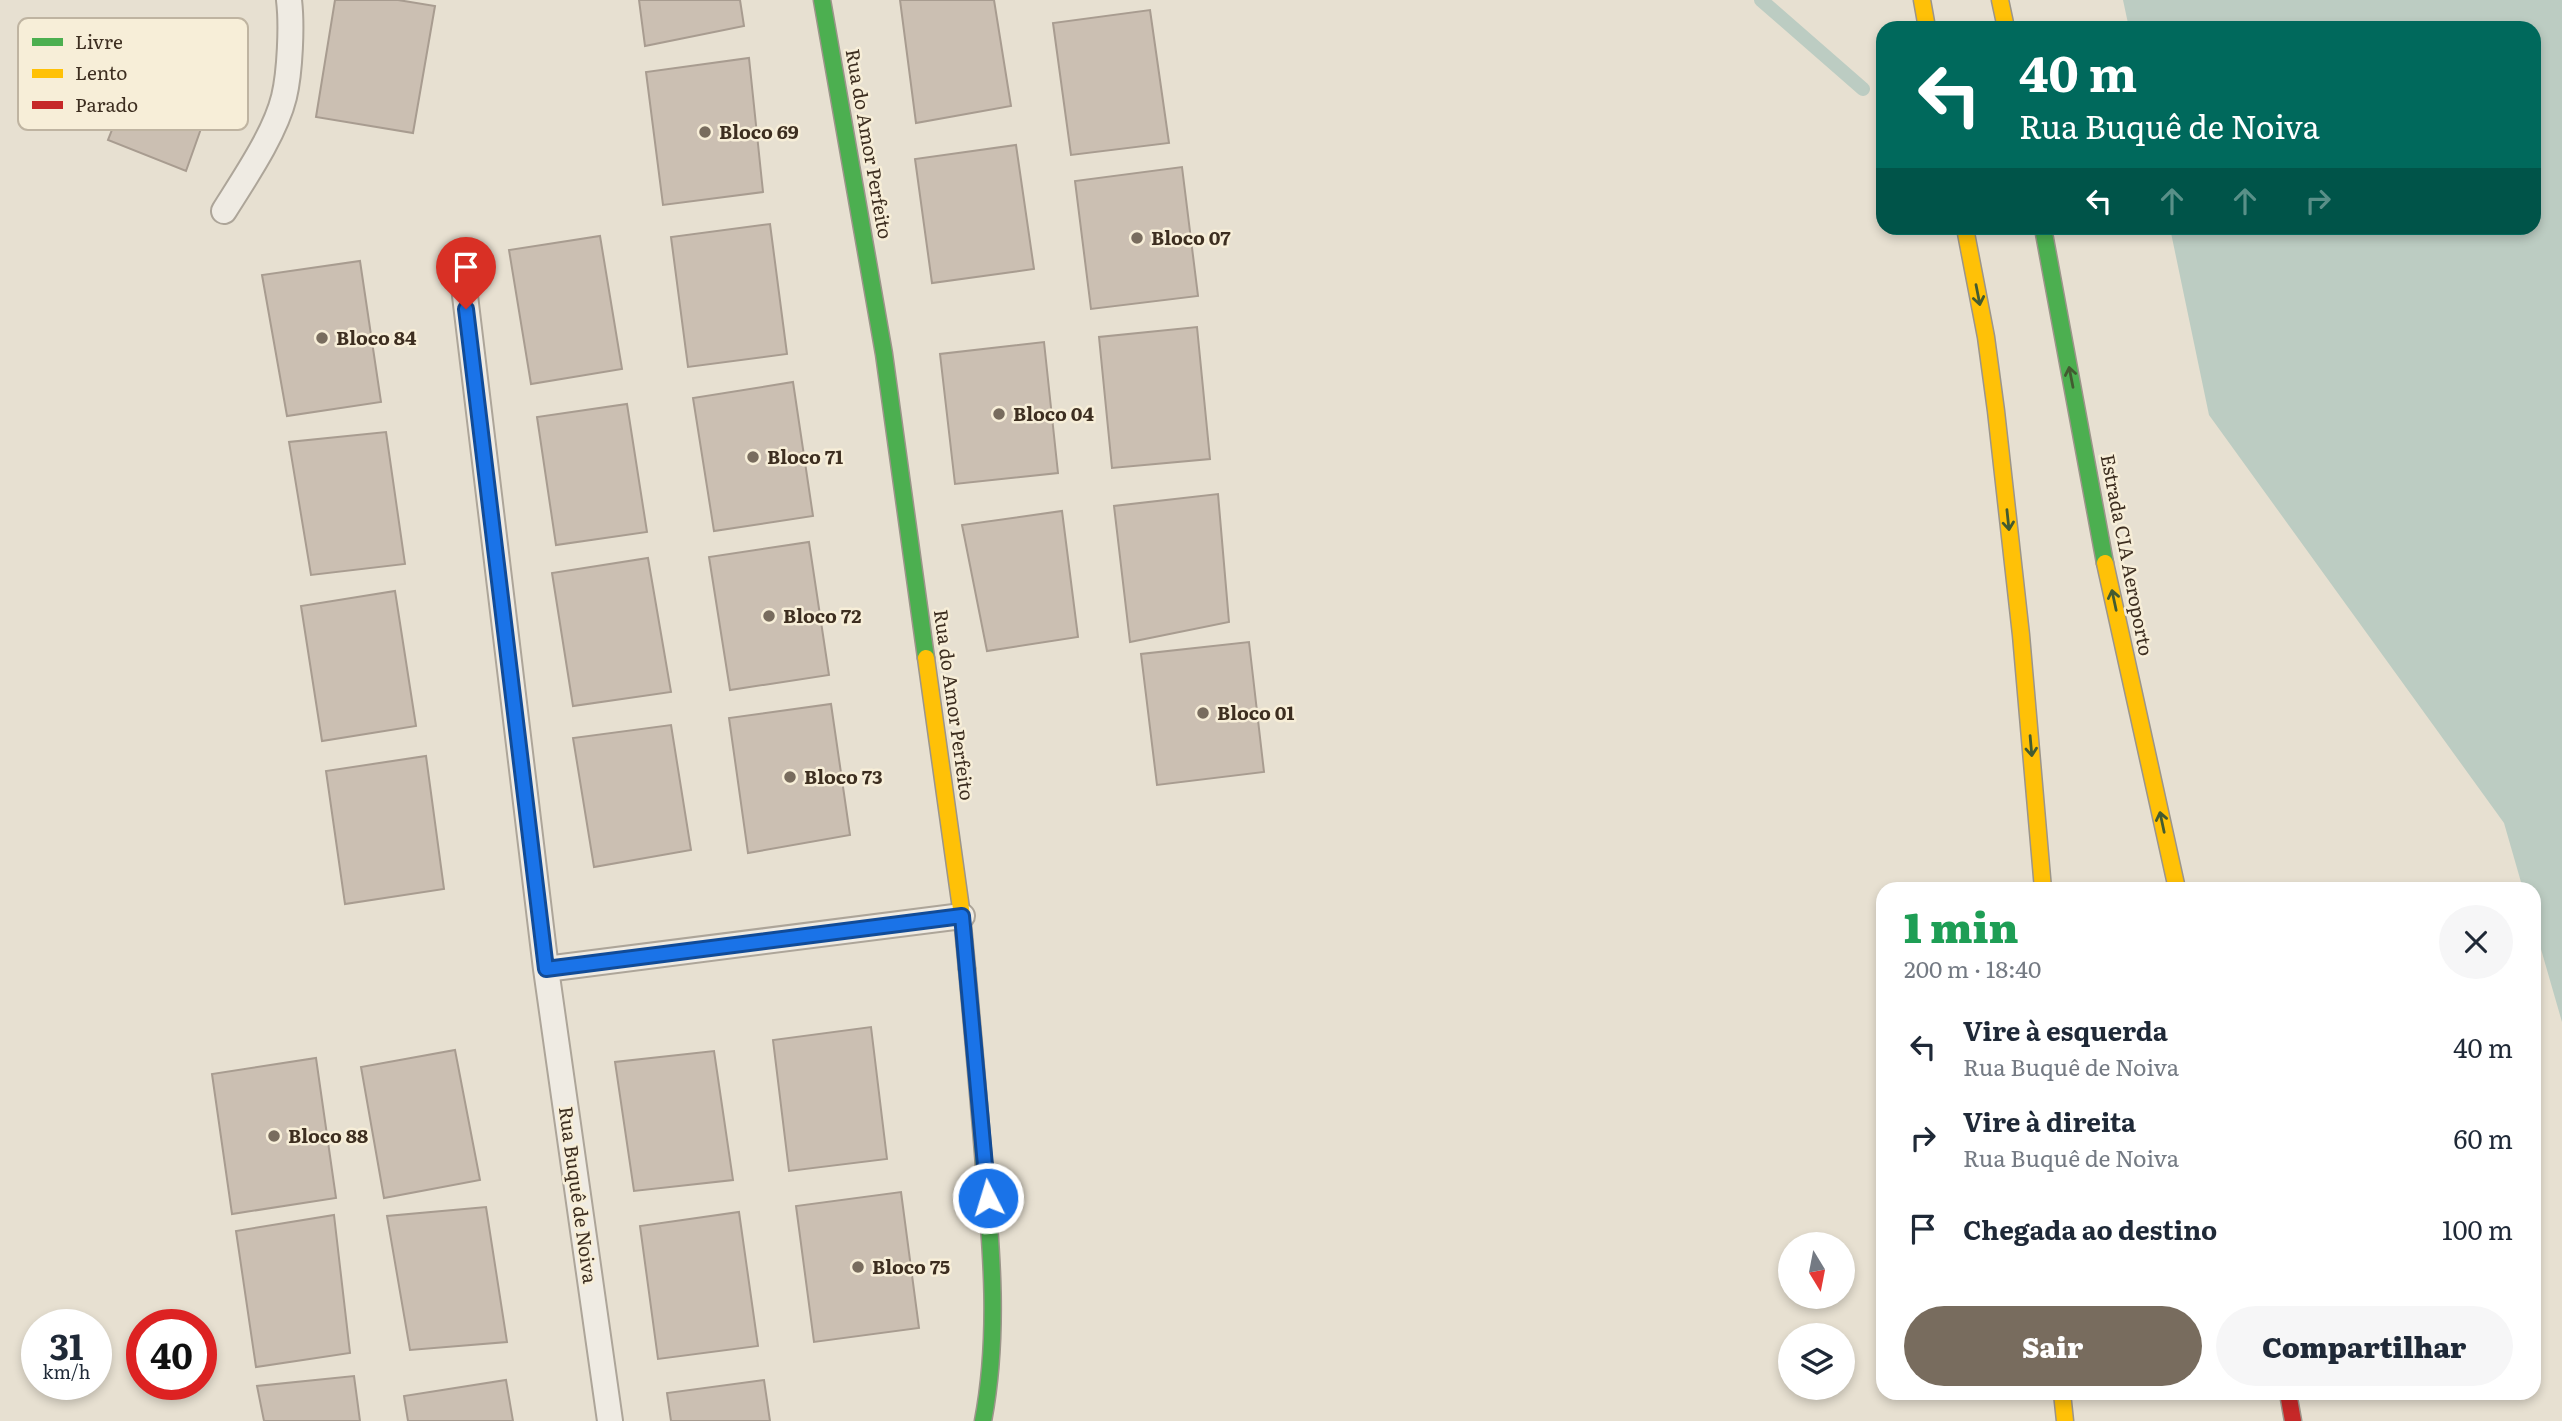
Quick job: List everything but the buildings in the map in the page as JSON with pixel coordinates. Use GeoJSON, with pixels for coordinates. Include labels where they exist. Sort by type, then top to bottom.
{"type":"FeatureCollection","features":[{"type":"Feature","properties":{"kind":"main road","name":"Rua do Amor Perfeito"},"geometry":{"type":"LineString","coordinates":[[821,0],[884,354],[962,916],[992,1250],[993,1328],[988,1395],[982,1421]]}},
{"type":"Feature","properties":{"kind":"main road"},"geometry":{"type":"LineString","coordinates":[[1922,0],[1926,21]]}},
{"type":"Feature","properties":{"kind":"main road"},"geometry":{"type":"LineString","coordinates":[[2000,0],[2004,21]]}},
{"type":"Feature","properties":{"kind":"main road"},"geometry":{"type":"LineString","coordinates":[[1966,235],[1986,337],[1996,411],[2021,635],[2042,882]]}},
{"type":"Feature","properties":{"kind":"main road","name":"Estrada CIA Aeroporto"},"geometry":{"type":"LineString","coordinates":[[2044,235],[2104,557],[2175,882]]}},
{"type":"Feature","properties":{"kind":"main road"},"geometry":{"type":"LineString","coordinates":[[2062,1400],[2063,1421]]}},
{"type":"Feature","properties":{"kind":"main road"},"geometry":{"type":"LineString","coordinates":[[2289,1400],[2293,1421]]}},
{"type":"Feature","properties":{"kind":"lane"},"geometry":{"type":"LineString","coordinates":[[224,211],[263,148],[284,97],[291,21],[289,0]]}},
{"type":"Feature","properties":{"kind":"lane","name":"Rua Buquê de Noiva"},"geometry":{"type":"LineString","coordinates":[[460,254],[546,969],[610,1421]]}},
{"type":"Feature","properties":{"kind":"lane"},"geometry":{"type":"LineString","coordinates":[[546,969],[962,916]]}},
{"type":"Feature","properties":{"kind":"shaded area"},"geometry":{"type":"Polygon","coordinates":[[[2123,0],[2562,0],[2562,1022],[2541,949],[2541,882],[2521,882],[2504,823],[2209,415],[2171,235],[2541,235],[2541,21],[2128,21],[2123,0]]]}},
{"type":"Feature","properties":{"kind":"waterway"},"geometry":{"type":"LineString","coordinates":[[1761,0],[1863,89]]}},
{"type":"Feature","properties":{"kind":"traffic: fast"},"geometry":{"type":"LineString","coordinates":[[822,0],[884,354],[926,658]]}},
{"type":"Feature","properties":{"kind":"traffic: fast"},"geometry":{"type":"LineString","coordinates":[[2044,235],[2105,563]]}},
{"type":"Feature","properties":{"kind":"traffic: fast"},"geometry":{"type":"LineString","coordinates":[[967,969],[991,1262],[991,1358],[983,1421]]}},
{"type":"Feature","properties":{"kind":"traffic: slow"},"geometry":{"type":"LineString","coordinates":[[1922,0],[1926,21]]}},
{"type":"Feature","properties":{"kind":"traffic: slow"},"geometry":{"type":"LineString","coordinates":[[2000,0],[2004,21]]}},
{"type":"Feature","properties":{"kind":"traffic: slow"},"geometry":{"type":"LineString","coordinates":[[1966,235],[1986,337],[1996,411],[2021,635],[2042,882]]}},
{"type":"Feature","properties":{"kind":"traffic: slow"},"geometry":{"type":"LineString","coordinates":[[2105,563],[2175,882]]}},
{"type":"Feature","properties":{"kind":"traffic: slow"},"geometry":{"type":"LineString","coordinates":[[926,658],[967,969]]}},
{"type":"Feature","properties":{"kind":"traffic: slow"},"geometry":{"type":"LineString","coordinates":[[2063,1400],[2065,1421]]}},
{"type":"Feature","properties":{"kind":"traffic: jam"},"geometry":{"type":"LineString","coordinates":[[2289,1400],[2293,1421]]}},
{"type":"Feature","properties":{"kind":"place","name":"Bloco 69"},"geometry":{"type":"Point","coordinates":[705,132]}},
{"type":"Feature","properties":{"kind":"place","name":"Bloco 07"},"geometry":{"type":"Point","coordinates":[1137,238]}},
{"type":"Feature","properties":{"kind":"place","name":"Bloco 84"},"geometry":{"type":"Point","coordinates":[322,338]}},
{"type":"Feature","properties":{"kind":"place","name":"Bloco 04"},"geometry":{"type":"Point","coordinates":[999,414]}},
{"type":"Feature","properties":{"kind":"place","name":"Bloco 71"},"geometry":{"type":"Point","coordinates":[753,457]}},
{"type":"Feature","properties":{"kind":"place","name":"Bloco 72"},"geometry":{"type":"Point","coordinates":[769,616]}},
{"type":"Feature","properties":{"kind":"place","name":"Bloco 01"},"geometry":{"type":"Point","coordinates":[1203,713]}},
{"type":"Feature","properties":{"kind":"place","name":"Bloco 73"},"geometry":{"type":"Point","coordinates":[790,777]}},
{"type":"Feature","properties":{"kind":"place","name":"Bloco 88"},"geometry":{"type":"Point","coordinates":[274,1136]}},
{"type":"Feature","properties":{"kind":"place","name":"Bloco 75"},"geometry":{"type":"Point","coordinates":[858,1267]}},
{"type":"Feature","properties":{"kind":"route"},"geometry":{"type":"LineString","coordinates":[[466,309],[546,969],[962,916],[988,1198]]}}]}
